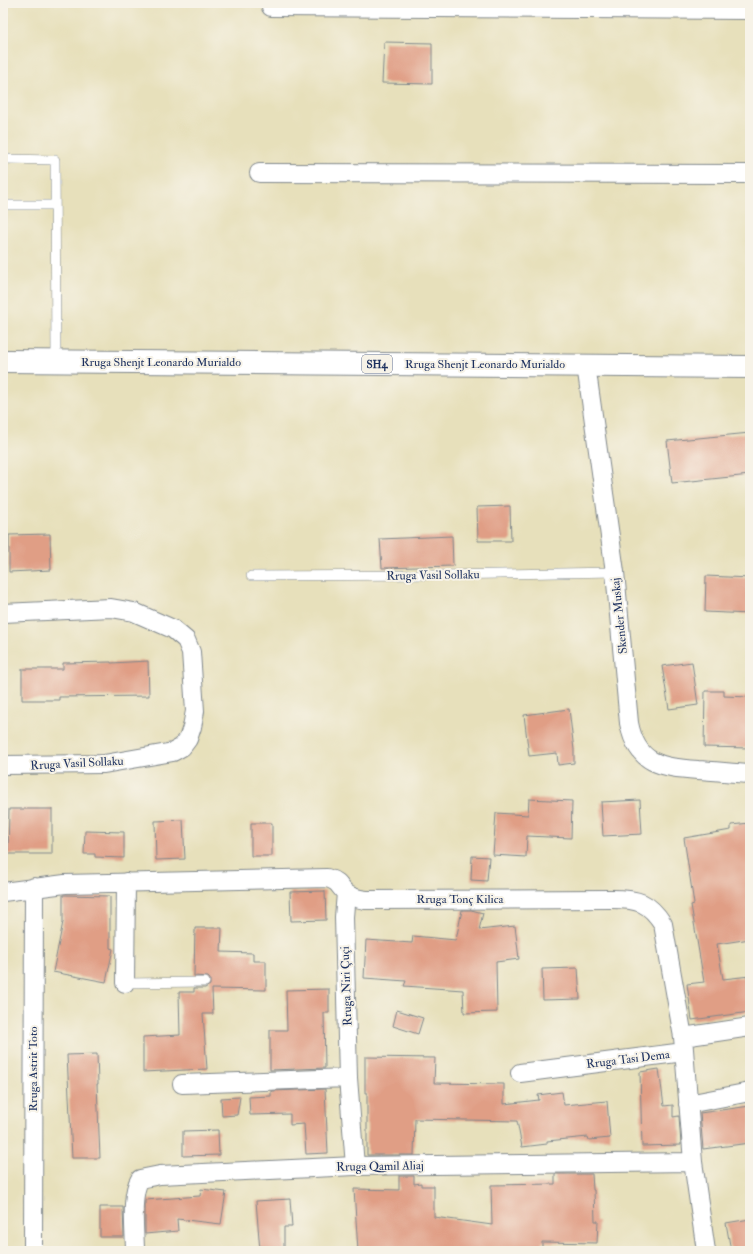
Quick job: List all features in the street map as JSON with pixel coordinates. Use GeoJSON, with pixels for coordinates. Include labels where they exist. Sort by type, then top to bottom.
{"type":"FeatureCollection","features":[{"type":"Feature","properties":{"kind":"main road","name":"Rruga Shenjt Leonardo Murialdo"},"geometry":{"type":"LineString","coordinates":[[3,361],[750,367]]}},
{"type":"Feature","properties":{"kind":"street"},"geometry":{"type":"LineString","coordinates":[[271,8],[750,10]]}},
{"type":"Feature","properties":{"kind":"street"},"geometry":{"type":"LineString","coordinates":[[259,173],[750,174]]}},
{"type":"Feature","properties":{"kind":"street","name":"Skender Muskaj"},"geometry":{"type":"LineString","coordinates":[[586,365],[615,572],[629,723],[632,737],[645,757],[658,764],[672,768],[750,774]]}},
{"type":"Feature","properties":{"kind":"street","name":"Rruga Vasil Sollaku"},"geometry":{"type":"LineString","coordinates":[[3,613],[111,608],[134,612],[173,629],[186,640],[191,652],[195,711],[188,738],[182,747],[173,752],[104,764],[3,765]]}},
{"type":"Feature","properties":{"kind":"street","name":"Rruga Tonç Kilica"},"geometry":{"type":"LineString","coordinates":[[3,892],[65,884],[326,878],[335,881],[346,894],[355,898],[366,900],[628,899],[643,903],[655,912],[663,924],[683,1044]]}},
{"type":"Feature","properties":{"kind":"street"},"geometry":{"type":"LineString","coordinates":[[125,983],[126,882]]}},
{"type":"Feature","properties":{"kind":"street","name":"Rruga Astrit Toto"},"geometry":{"type":"LineString","coordinates":[[33,1251],[34,887]]}},
{"type":"Feature","properties":{"kind":"street","name":"Rruga Niri Çuçi"},"geometry":{"type":"LineString","coordinates":[[346,894],[344,917],[348,1078],[355,1166]]}},
{"type":"Feature","properties":{"kind":"street"},"geometry":{"type":"LineString","coordinates":[[683,1044],[750,1027]]}},
{"type":"Feature","properties":{"kind":"street","name":"Rruga Tasi Dema"},"geometry":{"type":"LineString","coordinates":[[520,1073],[683,1044],[693,1162],[706,1251]]}},
{"type":"Feature","properties":{"kind":"street"},"geometry":{"type":"LineString","coordinates":[[182,1084],[348,1078]]}},
{"type":"Feature","properties":{"kind":"street"},"geometry":{"type":"LineString","coordinates":[[688,1104],[750,1092]]}},
{"type":"Feature","properties":{"kind":"street","name":"Rruga Qamil Aliaj"},"geometry":{"type":"LineString","coordinates":[[135,1251],[134,1195],[136,1185],[140,1179],[160,1175],[355,1166],[693,1162]]}},
{"type":"Feature","properties":{"kind":"lane"},"geometry":{"type":"LineString","coordinates":[[3,159],[55,160],[56,361]]}},
{"type":"Feature","properties":{"kind":"lane"},"geometry":{"type":"LineString","coordinates":[[3,205],[55,205]]}},
{"type":"Feature","properties":{"kind":"lane","name":"Rruga Vasil Sollaku"},"geometry":{"type":"LineString","coordinates":[[251,576],[435,576],[615,572]]}},
{"type":"Feature","properties":{"kind":"lane"},"geometry":{"type":"LineString","coordinates":[[125,983],[205,982]]}},
{"type":"Feature","properties":{"kind":"building"},"geometry":{"type":"Polygon","coordinates":[[[384,42],[432,43],[432,84],[382,83],[384,42]]]}},
{"type":"Feature","properties":{"kind":"building"},"geometry":{"type":"Polygon","coordinates":[[[750,433],[750,475],[672,483],[667,441],[750,433]]]}},
{"type":"Feature","properties":{"kind":"building"},"geometry":{"type":"Polygon","coordinates":[[[510,506],[511,541],[478,541],[477,507],[510,506]]]}},
{"type":"Feature","properties":{"kind":"building"},"geometry":{"type":"Polygon","coordinates":[[[50,534],[51,570],[9,572],[9,535],[50,534]]]}},
{"type":"Feature","properties":{"kind":"building"},"geometry":{"type":"Polygon","coordinates":[[[452,536],[453,566],[382,568],[380,539],[452,536]]]}},
{"type":"Feature","properties":{"kind":"building"},"geometry":{"type":"Polygon","coordinates":[[[706,576],[750,578],[750,614],[705,612],[706,576]]]}},
{"type":"Feature","properties":{"kind":"building"},"geometry":{"type":"Polygon","coordinates":[[[148,661],[149,696],[59,697],[59,700],[22,700],[22,669],[63,669],[63,663],[148,661]]]}},
{"type":"Feature","properties":{"kind":"building"},"geometry":{"type":"Polygon","coordinates":[[[692,662],[698,705],[669,709],[662,666],[692,662]]]}},
{"type":"Feature","properties":{"kind":"building"},"geometry":{"type":"Polygon","coordinates":[[[705,691],[724,691],[724,696],[750,697],[750,748],[704,747],[705,691]]]}},
{"type":"Feature","properties":{"kind":"building"},"geometry":{"type":"Polygon","coordinates":[[[569,709],[574,763],[558,765],[557,753],[529,756],[524,715],[569,709]]]}},
{"type":"Feature","properties":{"kind":"building"},"geometry":{"type":"Polygon","coordinates":[[[529,799],[572,801],[571,838],[527,836],[526,857],[493,855],[496,813],[528,815],[529,799]]]}},
{"type":"Feature","properties":{"kind":"building"},"geometry":{"type":"Polygon","coordinates":[[[640,800],[642,834],[603,836],[601,802],[640,800]]]}},
{"type":"Feature","properties":{"kind":"building"},"geometry":{"type":"Polygon","coordinates":[[[9,809],[52,809],[52,854],[8,854],[9,809]]]}},
{"type":"Feature","properties":{"kind":"building"},"geometry":{"type":"Polygon","coordinates":[[[183,820],[185,859],[156,860],[155,821],[183,820]]]}},
{"type":"Feature","properties":{"kind":"building"},"geometry":{"type":"Polygon","coordinates":[[[251,823],[272,823],[272,856],[251,856],[251,823]]]}},
{"type":"Feature","properties":{"kind":"building"},"geometry":{"type":"Polygon","coordinates":[[[750,823],[750,939],[717,944],[723,979],[750,976],[750,1012],[692,1020],[687,984],[704,982],[691,905],[694,904],[684,838],[731,830],[731,825],[750,823]]]}},
{"type":"Feature","properties":{"kind":"building"},"geometry":{"type":"Polygon","coordinates":[[[85,831],[124,832],[124,858],[95,857],[95,854],[84,854],[85,831]]]}},
{"type":"Feature","properties":{"kind":"building"},"geometry":{"type":"Polygon","coordinates":[[[472,856],[489,857],[487,881],[471,880],[472,856]]]}},
{"type":"Feature","properties":{"kind":"building"},"geometry":{"type":"Polygon","coordinates":[[[325,891],[326,920],[291,921],[290,892],[325,891]]]}},
{"type":"Feature","properties":{"kind":"building"},"geometry":{"type":"Polygon","coordinates":[[[63,895],[110,896],[110,948],[113,949],[106,982],[53,972],[63,922],[63,895]]]}},
{"type":"Feature","properties":{"kind":"building"},"geometry":{"type":"Polygon","coordinates":[[[462,910],[471,910],[483,913],[479,930],[515,926],[519,959],[496,962],[497,1012],[464,1013],[463,990],[404,986],[406,981],[364,978],[366,940],[412,943],[413,936],[456,940],[462,910]]]}},
{"type":"Feature","properties":{"kind":"building"},"geometry":{"type":"Polygon","coordinates":[[[195,928],[222,928],[221,952],[253,953],[253,961],[266,961],[266,990],[212,989],[213,1014],[203,1014],[207,1069],[143,1072],[143,1037],[180,1035],[179,992],[194,992],[194,988],[205,988],[210,985],[210,979],[208,977],[194,976],[195,928]]]}},
{"type":"Feature","properties":{"kind":"building"},"geometry":{"type":"Polygon","coordinates":[[[578,968],[580,999],[543,1000],[542,969],[578,968]]]}},
{"type":"Feature","properties":{"kind":"building"},"geometry":{"type":"Polygon","coordinates":[[[329,989],[329,1013],[324,1013],[325,1068],[270,1070],[270,1030],[287,1030],[286,990],[329,989]]]}},
{"type":"Feature","properties":{"kind":"building"},"geometry":{"type":"Polygon","coordinates":[[[397,1010],[423,1018],[418,1034],[393,1026],[397,1010]]]}},
{"type":"Feature","properties":{"kind":"building"},"geometry":{"type":"Polygon","coordinates":[[[97,1054],[100,1158],[72,1158],[67,1055],[97,1054]]]}},
{"type":"Feature","properties":{"kind":"building"},"geometry":{"type":"Polygon","coordinates":[[[365,1057],[435,1058],[434,1083],[504,1084],[504,1104],[539,1100],[538,1095],[562,1092],[564,1105],[607,1101],[610,1138],[589,1140],[588,1137],[547,1141],[547,1144],[522,1147],[517,1121],[415,1119],[414,1155],[367,1155],[367,1093],[365,1093],[365,1057]]]}},
{"type":"Feature","properties":{"kind":"building"},"geometry":{"type":"Polygon","coordinates":[[[659,1069],[664,1106],[673,1105],[673,1117],[679,1116],[681,1145],[642,1146],[640,1072],[659,1069]]]}},
{"type":"Feature","properties":{"kind":"building"},"geometry":{"type":"Polygon","coordinates":[[[325,1089],[328,1153],[306,1154],[304,1124],[290,1125],[290,1114],[250,1115],[249,1097],[271,1096],[271,1091],[325,1089]]]}},
{"type":"Feature","properties":{"kind":"building"},"geometry":{"type":"Polygon","coordinates":[[[240,1097],[237,1115],[222,1116],[221,1098],[240,1097]]]}},
{"type":"Feature","properties":{"kind":"building"},"geometry":{"type":"Polygon","coordinates":[[[750,1106],[750,1143],[703,1149],[700,1113],[750,1106]]]}},
{"type":"Feature","properties":{"kind":"building"},"geometry":{"type":"Polygon","coordinates":[[[218,1130],[219,1155],[183,1156],[183,1131],[218,1130]]]}},
{"type":"Feature","properties":{"kind":"building"},"geometry":{"type":"Polygon","coordinates":[[[555,1174],[592,1174],[595,1221],[598,1221],[597,1243],[542,1242],[542,1250],[358,1251],[354,1189],[399,1190],[399,1176],[414,1176],[414,1184],[421,1183],[421,1186],[434,1186],[434,1217],[492,1225],[491,1185],[555,1184],[555,1174]]]}},
{"type":"Feature","properties":{"kind":"building"},"geometry":{"type":"Polygon","coordinates":[[[201,1189],[226,1192],[221,1224],[177,1219],[178,1231],[145,1234],[145,1200],[200,1196],[201,1189]]]}},
{"type":"Feature","properties":{"kind":"building"},"geometry":{"type":"Polygon","coordinates":[[[290,1199],[292,1227],[284,1227],[284,1251],[260,1251],[256,1201],[290,1199]]]}},
{"type":"Feature","properties":{"kind":"building"},"geometry":{"type":"Polygon","coordinates":[[[100,1207],[123,1207],[124,1237],[100,1237],[100,1207]]]}},
{"type":"Feature","properties":{"kind":"building"},"geometry":{"type":"Polygon","coordinates":[[[750,1219],[750,1251],[731,1251],[726,1223],[750,1219]]]}}]}
